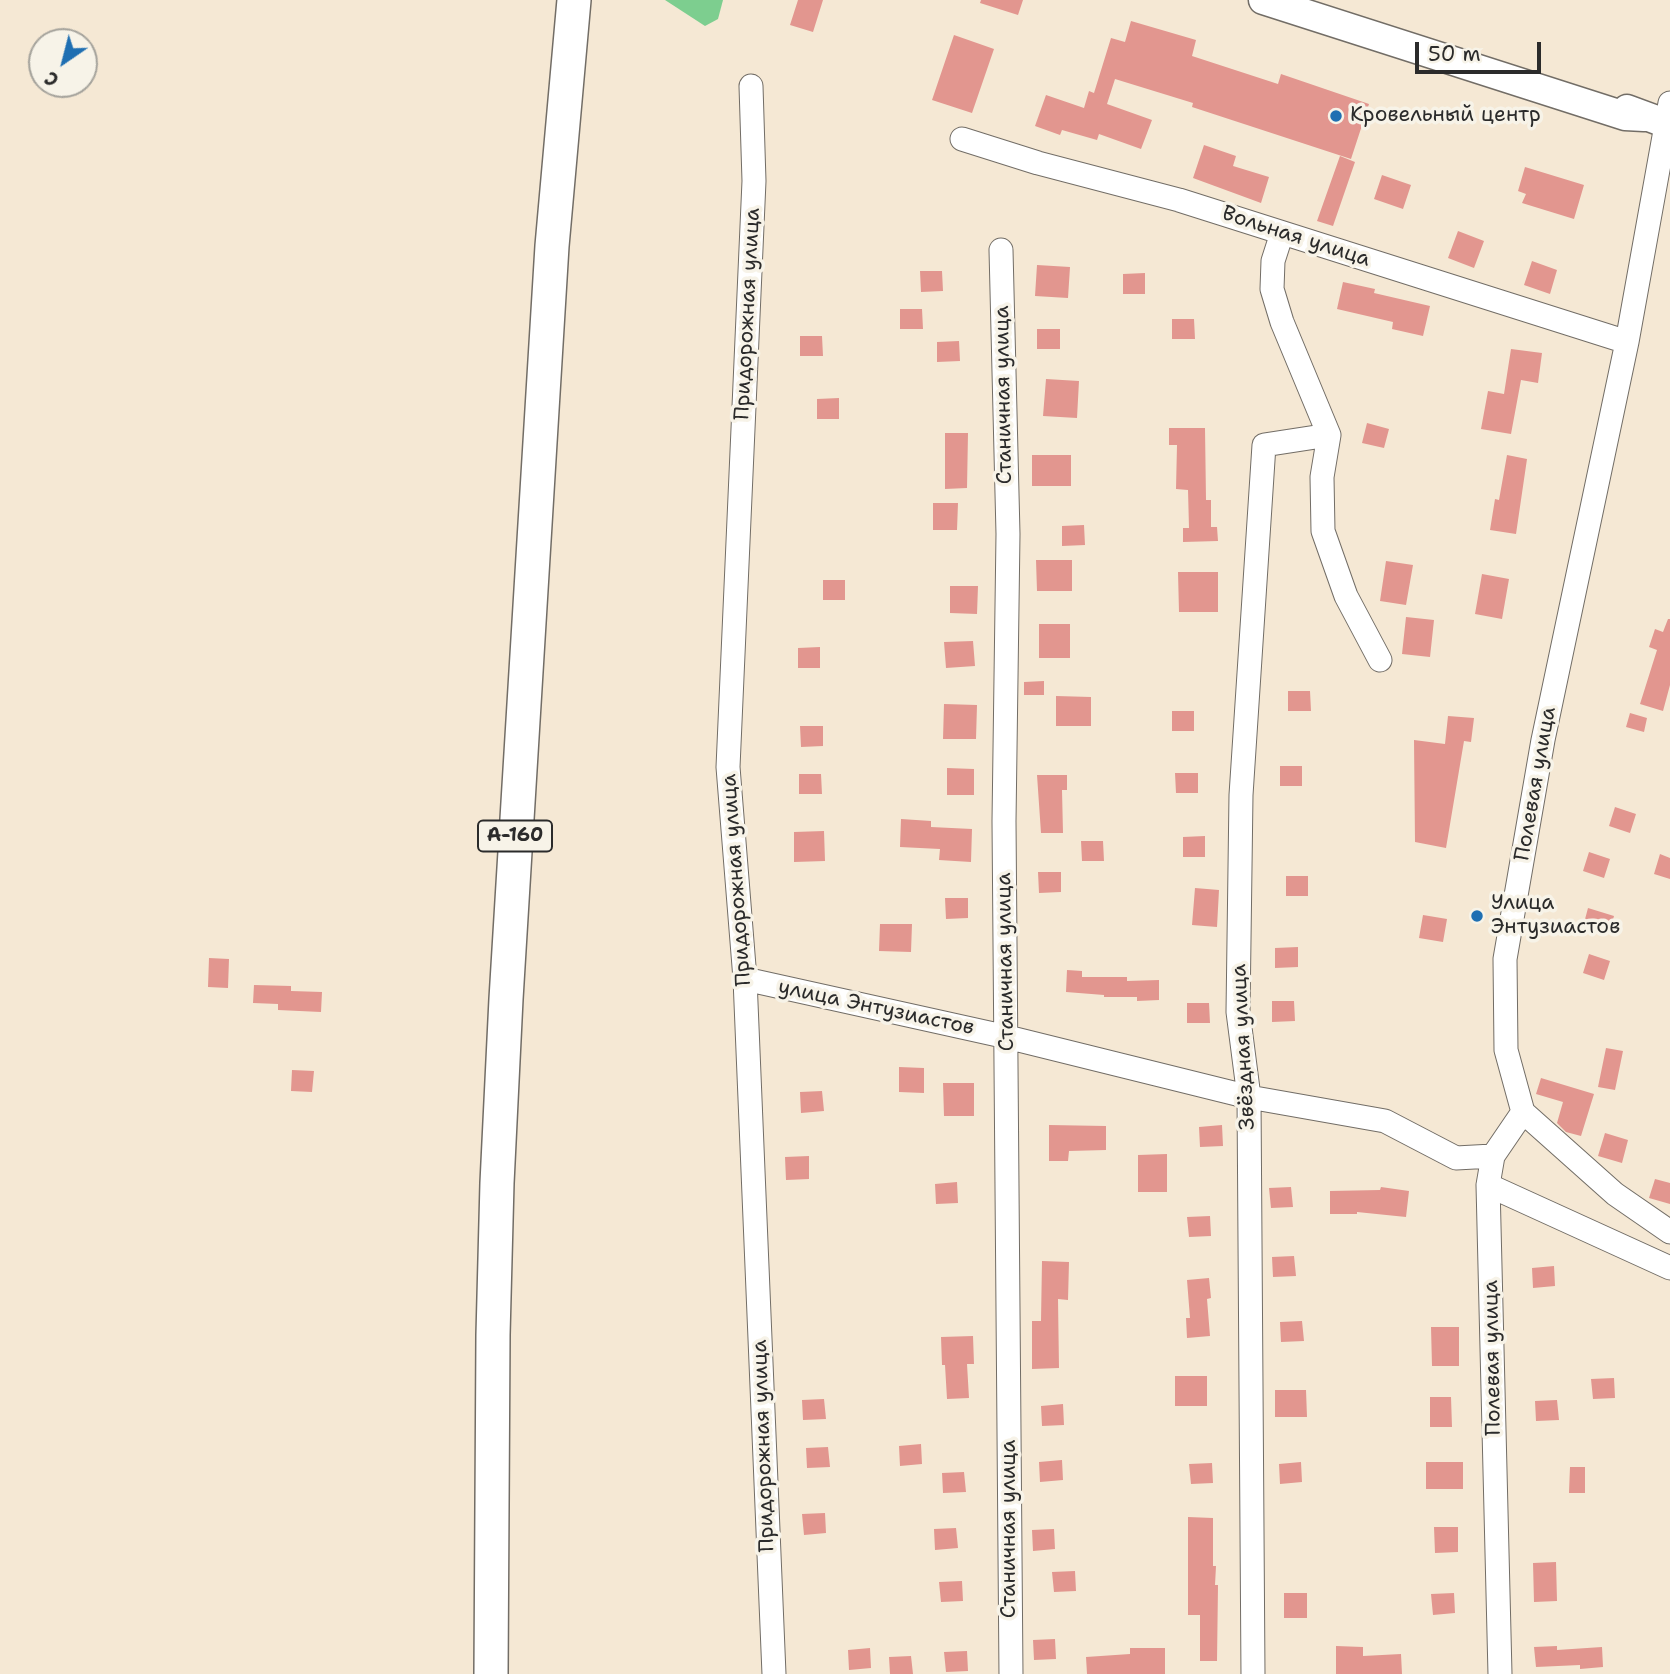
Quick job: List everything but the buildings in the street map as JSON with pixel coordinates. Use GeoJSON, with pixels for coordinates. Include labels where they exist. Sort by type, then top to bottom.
{"type":"FeatureCollection","features":[{"type":"Feature","properties":{"kind":"highway","name":"А-160"},"geometry":{"type":"LineString","coordinates":[[481,1674],[484,1266],[494,993],[544,205],[562,0]]}},
{"type":"Feature","properties":{"kind":"highway","name":"А-160"},"geometry":{"type":"LineString","coordinates":[[491,1674],[497,1183],[519,781],[556,204],[574,0]]}},
{"type":"Feature","properties":{"kind":"highway"},"geometry":{"type":"LineString","coordinates":[[556,204],[568,177],[584,0]]}},
{"type":"Feature","properties":{"kind":"main road"},"geometry":{"type":"LineString","coordinates":[[1264,0],[1625,116],[1662,117]]}},
{"type":"Feature","properties":{"kind":"main road"},"geometry":{"type":"LineString","coordinates":[[1315,0],[1628,109],[1662,117]]}},
{"type":"Feature","properties":{"kind":"street","name":"Придорожная улица"},"geometry":{"type":"LineString","coordinates":[[751,86],[754,181],[728,767],[745,979],[774,1674]]}},
{"type":"Feature","properties":{"kind":"street","name":"Полевая улица"},"geometry":{"type":"LineString","coordinates":[[1500,1674],[1489,1185],[1493,1156],[1523,1112],[1506,1050],[1505,959],[1543,740],[1627,342],[1662,117]]}},
{"type":"Feature","properties":{"kind":"street","name":"Вольная улица"},"geometry":{"type":"LineString","coordinates":[[962,139],[1038,163],[1179,200],[1627,342]]}},
{"type":"Feature","properties":{"kind":"street"},"geometry":{"type":"LineString","coordinates":[[1282,233],[1273,261],[1272,289],[1282,323],[1329,435],[1322,477],[1324,531],[1346,596],[1380,660]]}},
{"type":"Feature","properties":{"kind":"street","name":"Станичная улица"},"geometry":{"type":"LineString","coordinates":[[1001,250],[1008,534],[1004,821],[1011,1674]]}},
{"type":"Feature","properties":{"kind":"street","name":"Звёздная улица"},"geometry":{"type":"LineString","coordinates":[[1253,1674],[1249,1097],[1238,1012],[1241,795],[1264,445],[1329,435]]}},
{"type":"Feature","properties":{"kind":"street","name":"улица Энтузиастов"},"geometry":{"type":"LineString","coordinates":[[745,979],[1007,1037],[1249,1097],[1385,1121],[1456,1158],[1493,1156]]}},
{"type":"Feature","properties":{"kind":"street"},"geometry":{"type":"LineString","coordinates":[[1523,1112],[1615,1194],[1670,1232]]}},
{"type":"Feature","properties":{"kind":"street"},"geometry":{"type":"LineString","coordinates":[[1489,1185],[1670,1268]]}},
{"type":"Feature","properties":{"kind":"green space"},"geometry":{"type":"Polygon","coordinates":[[[665,0],[723,0],[718,19],[705,26],[665,0]]]}},
{"type":"Feature","properties":{"kind":"place","name":"Кровельный центр"},"geometry":{"type":"Point","coordinates":[1336,116]}},
{"type":"Feature","properties":{"kind":"place","name":"Улица Энтузиастов"},"geometry":{"type":"Point","coordinates":[1477,916]}}]}
